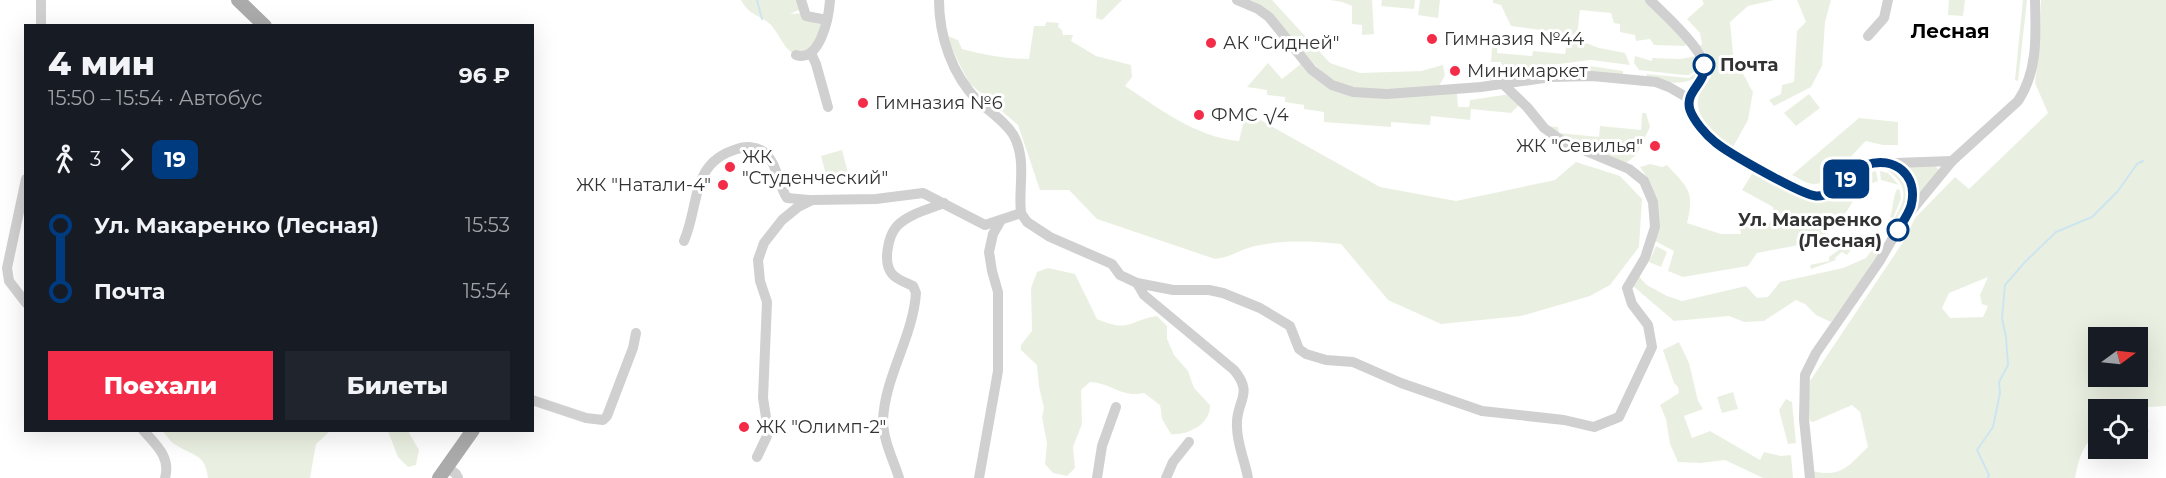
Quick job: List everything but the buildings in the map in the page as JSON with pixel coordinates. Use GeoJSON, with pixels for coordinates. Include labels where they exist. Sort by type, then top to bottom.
{"type":"FeatureCollection","features":[{"type":"Feature","properties":{"kind":"main road"},"geometry":{"type":"LineString","coordinates":[[238,0],[263,24]]}},
{"type":"Feature","properties":{"kind":"main road"},"geometry":{"type":"LineString","coordinates":[[443,472],[472,432]]}},
{"type":"Feature","properties":{"kind":"street"},"geometry":{"type":"LineString","coordinates":[[40,24],[41,0]]}},
{"type":"Feature","properties":{"kind":"street"},"geometry":{"type":"LineString","coordinates":[[801,0],[806,16],[827,20]]}},
{"type":"Feature","properties":{"kind":"street"},"geometry":{"type":"LineString","coordinates":[[796,55],[811,54],[823,33],[830,0]]}},
{"type":"Feature","properties":{"kind":"street"},"geometry":{"type":"LineString","coordinates":[[939,0],[939,15],[946,48],[954,67],[964,85],[1004,124],[1014,136],[1018,146],[1022,169],[1021,213],[1027,222],[1050,237],[1112,264],[1120,275],[1137,283],[1173,290],[1209,290],[1235,296],[1290,326],[1299,349],[1306,354],[1326,360],[1353,362],[1401,383],[1482,411],[1564,420],[1594,427],[1619,417],[1652,346],[1648,325],[1632,304],[1627,288],[1648,251],[1654,227],[1653,202],[1644,181],[1629,169],[1564,142],[1544,128],[1504,84]]}},
{"type":"Feature","properties":{"kind":"street"},"geometry":{"type":"LineString","coordinates":[[1237,0],[1258,9],[1269,17],[1312,70],[1332,85],[1353,92],[1387,94],[1504,84],[1551,77],[1592,76],[1656,82],[1688,98]]}},
{"type":"Feature","properties":{"kind":"street"},"geometry":{"type":"LineString","coordinates":[[1650,0],[1675,25],[1704,62],[1705,71],[1688,98],[1691,113],[1715,142],[1735,156],[1808,195],[1827,194],[1859,168],[1868,164],[1952,162]]}},
{"type":"Feature","properties":{"kind":"street"},"geometry":{"type":"LineString","coordinates":[[1868,36],[1884,18],[1888,0]]}},
{"type":"Feature","properties":{"kind":"street"},"geometry":{"type":"LineString","coordinates":[[1905,218],[1952,162],[2018,102],[2026,90],[2031,78],[2036,38],[2036,0]]}},
{"type":"Feature","properties":{"kind":"street"},"geometry":{"type":"LineString","coordinates":[[811,54],[828,107]]}},
{"type":"Feature","properties":{"kind":"street"},"geometry":{"type":"LineString","coordinates":[[684,241],[690,228],[703,173],[722,154],[749,147],[763,151],[769,157],[787,198],[884,199],[923,193],[985,225],[1021,213]]}},
{"type":"Feature","properties":{"kind":"street"},"geometry":{"type":"LineString","coordinates":[[1810,478],[1804,419],[1805,375],[1816,353],[1879,262],[1911,207],[1910,183],[1900,168],[1891,163]]}},
{"type":"Feature","properties":{"kind":"street"},"geometry":{"type":"LineString","coordinates":[[24,188],[7,268],[9,281],[24,300]]}},
{"type":"Feature","properties":{"kind":"street"},"geometry":{"type":"LineString","coordinates":[[758,457],[768,430],[763,398],[767,302],[760,281],[760,253],[764,243],[782,220],[798,207],[812,200]]}},
{"type":"Feature","properties":{"kind":"street"},"geometry":{"type":"LineString","coordinates":[[899,478],[886,441],[883,420],[887,395],[905,339],[916,293],[913,286],[894,277],[890,271],[887,262],[889,246],[892,233],[898,225],[921,212],[944,203]]}},
{"type":"Feature","properties":{"kind":"street"},"geometry":{"type":"LineString","coordinates":[[979,478],[995,399],[998,371],[998,292],[989,252],[993,234],[1001,220]]}},
{"type":"Feature","properties":{"kind":"street"},"geometry":{"type":"LineString","coordinates":[[1137,283],[1144,295],[1243,380],[1244,394],[1236,427],[1248,478]]}},
{"type":"Feature","properties":{"kind":"street"},"geometry":{"type":"LineString","coordinates":[[534,401],[586,418],[603,420],[633,348],[636,333]]}},
{"type":"Feature","properties":{"kind":"street"},"geometry":{"type":"LineString","coordinates":[[1097,478],[1102,446],[1116,407]]}},
{"type":"Feature","properties":{"kind":"street"},"geometry":{"type":"LineString","coordinates":[[145,432],[165,457],[167,464],[165,478]]}},
{"type":"Feature","properties":{"kind":"street"},"geometry":{"type":"LineString","coordinates":[[1166,478],[1173,462],[1189,442]]}},
{"type":"Feature","properties":{"kind":"street"},"geometry":{"type":"LineString","coordinates":[[443,472],[456,474],[458,478]]}},
{"type":"Feature","properties":{"kind":"green space"},"geometry":{"type":"Polygon","coordinates":[[[741,0],[801,0],[803,8],[790,14],[803,13],[827,20],[811,53],[796,55],[785,46],[771,25],[751,12],[741,0]]]}},
{"type":"Feature","properties":{"kind":"green space"},"geometry":{"type":"Polygon","coordinates":[[[1097,0],[1122,0],[1102,20],[1096,18],[1097,0]]]}},
{"type":"Feature","properties":{"kind":"green space"},"geometry":{"type":"Polygon","coordinates":[[[1250,0],[1272,0],[1330,63],[1360,73],[1421,71],[1443,65],[1445,75],[1439,86],[1413,89],[1370,90],[1344,85],[1321,71],[1273,16],[1250,0]]]}},
{"type":"Feature","properties":{"kind":"green space"},"geometry":{"type":"Polygon","coordinates":[[[1330,0],[1372,0],[1374,34],[1362,35],[1362,25],[1352,24],[1352,6],[1330,0]]]}},
{"type":"Feature","properties":{"kind":"green space"},"geometry":{"type":"Polygon","coordinates":[[[1382,0],[1415,0],[1414,9],[1381,6],[1382,0]]]}},
{"type":"Feature","properties":{"kind":"green space"},"geometry":{"type":"Polygon","coordinates":[[[1420,0],[1440,0],[1438,18],[1418,15],[1420,0]]]}},
{"type":"Feature","properties":{"kind":"green space"},"geometry":{"type":"Polygon","coordinates":[[[1493,0],[1647,0],[1687,41],[1685,46],[1654,45],[1650,39],[1636,41],[1635,35],[1620,32],[1620,24],[1614,23],[1611,13],[1580,10],[1577,35],[1511,26],[1501,5],[1493,3],[1493,0]]]}},
{"type":"Feature","properties":{"kind":"green space"},"geometry":{"type":"Polygon","coordinates":[[[1702,0],[1774,0],[1748,6],[1730,22],[1734,63],[1743,73],[1753,92],[1748,120],[1733,147],[1712,130],[1698,107],[1698,99],[1711,77],[1712,67],[1700,46],[1702,44],[1700,33],[1687,19],[1704,4],[1702,0]]]}},
{"type":"Feature","properties":{"kind":"green space"},"geometry":{"type":"Polygon","coordinates":[[[1797,0],[1831,0],[1825,22],[1822,66],[1811,87],[1774,106],[1769,100],[1781,94],[1782,85],[1794,82],[1797,31],[1806,22],[1797,0]]]}},
{"type":"Feature","properties":{"kind":"green space"},"geometry":{"type":"Polygon","coordinates":[[[1949,0],[1965,0],[1963,16],[1948,15],[1949,0]]]}},
{"type":"Feature","properties":{"kind":"green space"},"geometry":{"type":"Polygon","coordinates":[[[2023,0],[2027,0],[2018,81],[2015,80],[2023,0]]]}},
{"type":"Feature","properties":{"kind":"green space"},"geometry":{"type":"Polygon","coordinates":[[[2041,0],[2166,0],[2166,406],[2148,407],[2148,399],[2088,399],[2088,443],[2080,459],[2075,478],[1813,478],[1812,471],[1831,473],[1844,469],[1868,447],[1860,412],[1852,405],[1813,422],[1810,421],[1808,415],[1810,381],[1905,239],[1915,218],[1955,177],[1969,189],[2048,113],[2035,83],[2040,39],[2041,0]],[[1988,277],[1949,293],[1942,308],[1950,318],[1983,317],[1988,306],[1982,304],[1980,295],[1988,277]]]}},
{"type":"Feature","properties":{"kind":"green space"},"geometry":{"type":"Polygon","coordinates":[[[1046,22],[1059,23],[1058,27],[1062,30],[1063,35],[1073,35],[1071,41],[1096,56],[1131,65],[1132,77],[1125,86],[1193,128],[1239,141],[1246,112],[1380,187],[1456,201],[1555,180],[1576,162],[1620,176],[1642,199],[1639,247],[1610,285],[1590,296],[1521,316],[1441,324],[1388,300],[1341,244],[1277,243],[1255,246],[1215,259],[1097,219],[1069,190],[1040,190],[1018,125],[969,83],[945,35],[958,40],[962,49],[995,56],[1029,59],[1034,26],[1045,26],[1046,22]]]}},
{"type":"Feature","properties":{"kind":"green space"},"geometry":{"type":"Polygon","coordinates":[[[1493,34],[1498,36],[1497,53],[1532,56],[1533,51],[1565,54],[1568,36],[1599,48],[1625,53],[1630,65],[1591,60],[1501,71],[1501,62],[1491,62],[1493,34]]]}},
{"type":"Feature","properties":{"kind":"green space"},"geometry":{"type":"Polygon","coordinates":[[[1635,56],[1652,61],[1652,58],[1680,59],[1697,56],[1698,69],[1689,75],[1639,70],[1634,63],[1635,56]]]}},
{"type":"Feature","properties":{"kind":"green space"},"geometry":{"type":"Polygon","coordinates":[[[1268,63],[1282,79],[1302,63],[1332,90],[1457,93],[1458,107],[1469,107],[1470,100],[1510,94],[1520,104],[1511,113],[1471,109],[1470,120],[1431,116],[1430,125],[1391,122],[1391,127],[1324,122],[1324,112],[1304,109],[1304,105],[1285,102],[1285,97],[1267,95],[1267,90],[1247,87],[1268,63]]]}},
{"type":"Feature","properties":{"kind":"green space"},"geometry":{"type":"Polygon","coordinates":[[[1590,66],[1623,71],[1623,77],[1490,81],[1490,76],[1590,66]]]}},
{"type":"Feature","properties":{"kind":"green space"},"geometry":{"type":"Polygon","coordinates":[[[1698,72],[1700,75],[1694,79],[1675,83],[1648,79],[1646,74],[1689,78],[1698,72]]]}},
{"type":"Feature","properties":{"kind":"green space"},"geometry":{"type":"Polygon","coordinates":[[[1809,94],[1820,108],[1796,126],[1784,113],[1809,94]]]}},
{"type":"Feature","properties":{"kind":"green space"},"geometry":{"type":"Polygon","coordinates":[[[1642,113],[1646,113],[1650,127],[1637,154],[1626,163],[1565,141],[1545,126],[1558,127],[1559,133],[1599,137],[1600,126],[1641,130],[1642,113]]]}},
{"type":"Feature","properties":{"kind":"green space"},"geometry":{"type":"Polygon","coordinates":[[[1859,118],[1898,122],[1898,145],[1883,145],[1866,141],[1835,173],[1821,183],[1808,183],[1792,175],[1859,118]]]}},
{"type":"Feature","properties":{"kind":"green space"},"geometry":{"type":"Polygon","coordinates":[[[842,150],[850,180],[829,186],[821,156],[842,150]]]}},
{"type":"Feature","properties":{"kind":"green space"},"geometry":{"type":"Polygon","coordinates":[[[1650,164],[1662,167],[1667,165],[1685,185],[1690,197],[1687,223],[1721,234],[1741,234],[1740,228],[1768,223],[1775,218],[1773,207],[1742,190],[1755,169],[1812,199],[1860,170],[1876,168],[1858,175],[1849,184],[1852,187],[1866,175],[1876,171],[1878,181],[1865,186],[1858,193],[1847,211],[1819,241],[1757,253],[1748,266],[1683,277],[1668,271],[1674,251],[1655,241],[1648,179],[1640,167],[1650,164]]]}},
{"type":"Feature","properties":{"kind":"green space"},"geometry":{"type":"Polygon","coordinates":[[[1890,164],[1906,181],[1908,204],[1896,225],[1889,227],[1899,210],[1903,196],[1900,182],[1885,168],[1890,164]]]}},
{"type":"Feature","properties":{"kind":"green space"},"geometry":{"type":"Polygon","coordinates":[[[1907,166],[1935,166],[1939,170],[1914,201],[1916,184],[1907,166]]]}},
{"type":"Feature","properties":{"kind":"green space"},"geometry":{"type":"Polygon","coordinates":[[[1880,171],[1888,173],[1899,185],[1881,180],[1880,171]]]}},
{"type":"Feature","properties":{"kind":"green space"},"geometry":{"type":"Polygon","coordinates":[[[1897,189],[1900,190],[1901,199],[1893,218],[1890,217],[1897,189]]]}},
{"type":"Feature","properties":{"kind":"green space"},"geometry":{"type":"Polygon","coordinates":[[[1856,236],[1859,239],[1847,255],[1842,252],[1835,258],[1836,260],[1811,269],[1810,265],[1829,261],[1829,257],[1843,247],[1847,249],[1856,236]]]}},
{"type":"Feature","properties":{"kind":"green space"},"geometry":{"type":"Polygon","coordinates":[[[1656,246],[1667,252],[1661,267],[1649,262],[1656,246]]]}},
{"type":"Feature","properties":{"kind":"green space"},"geometry":{"type":"Polygon","coordinates":[[[1873,249],[1881,252],[1831,322],[1816,315],[1805,304],[1796,300],[1764,321],[1744,322],[1729,316],[1674,321],[1633,286],[1638,272],[1647,285],[1682,301],[1746,286],[1757,298],[1768,297],[1780,282],[1843,268],[1866,258],[1873,249]]]}},
{"type":"Feature","properties":{"kind":"green space"},"geometry":{"type":"Polygon","coordinates":[[[1048,268],[1075,274],[1097,319],[1123,326],[1157,316],[1167,326],[1167,339],[1174,355],[1188,371],[1194,388],[1210,405],[1207,418],[1191,431],[1171,434],[1162,419],[1160,405],[1144,393],[1129,394],[1090,382],[1081,390],[1082,424],[1073,447],[1075,468],[1067,476],[1053,473],[1045,464],[1047,443],[1037,365],[1021,350],[1021,345],[1032,331],[1031,288],[1037,272],[1048,268]]]}},
{"type":"Feature","properties":{"kind":"green space"},"geometry":{"type":"Polygon","coordinates":[[[1679,342],[1689,363],[1698,401],[1703,409],[1684,416],[1692,438],[1710,431],[1760,460],[1764,452],[1781,456],[1791,455],[1793,478],[1763,478],[1725,460],[1701,463],[1678,462],[1670,444],[1666,419],[1660,405],[1679,393],[1663,350],[1679,342]]]}},
{"type":"Feature","properties":{"kind":"green space"},"geometry":{"type":"Polygon","coordinates":[[[1733,392],[1738,409],[1722,413],[1717,397],[1733,392]]]}},
{"type":"Feature","properties":{"kind":"green space"},"geometry":{"type":"Polygon","coordinates":[[[1786,399],[1792,402],[1796,443],[1788,444],[1779,410],[1786,399]]]}},
{"type":"Feature","properties":{"kind":"green space"},"geometry":{"type":"Polygon","coordinates":[[[164,432],[329,432],[316,444],[310,478],[208,478],[207,470],[198,457],[169,439],[164,432]]]}},
{"type":"Feature","properties":{"kind":"green space"},"geometry":{"type":"Polygon","coordinates":[[[388,432],[409,432],[419,450],[416,465],[408,467],[398,457],[388,432]]]}},
{"type":"Feature","properties":{"kind":"waterway"},"geometry":{"type":"LineString","coordinates":[[757,0],[762,19]]}},
{"type":"Feature","properties":{"kind":"waterway"},"geometry":{"type":"LineString","coordinates":[[1988,478],[1989,475],[1977,450],[1993,427],[2000,393],[1999,382],[2008,365],[2002,318],[2005,285],[2056,232],[2092,217],[2118,191],[2137,164],[2143,161]]}},
{"type":"Feature","properties":{"kind":"bus line","name":"19"},"geometry":{"type":"LineString","coordinates":[[1704,65],[1705,71],[1701,80],[1688,98],[1689,105],[1695,120],[1715,142],[1735,156],[1808,195],[1814,196],[1827,194],[1859,168],[1868,164],[1891,163],[1906,175],[1912,191],[1911,207],[1898,230]]}},
{"type":"Feature","properties":{"kind":"place","name":"Гимназия №44"},"geometry":{"type":"Point","coordinates":[1432,39]}},
{"type":"Feature","properties":{"kind":"place","name":"АК \"Сидней\""},"geometry":{"type":"Point","coordinates":[1211,43]}},
{"type":"Feature","properties":{"kind":"place","name":"Почта"},"geometry":{"type":"Point","coordinates":[1704,65]}},
{"type":"Feature","properties":{"kind":"place","name":"Минимаркет"},"geometry":{"type":"Point","coordinates":[1455,71]}},
{"type":"Feature","properties":{"kind":"place","name":"Гимназия №6"},"geometry":{"type":"Point","coordinates":[863,103]}},
{"type":"Feature","properties":{"kind":"place","name":"ФМС √4"},"geometry":{"type":"Point","coordinates":[1199,115]}},
{"type":"Feature","properties":{"kind":"place","name":"ЖК \"Севилья\""},"geometry":{"type":"Point","coordinates":[1655,146]}},
{"type":"Feature","properties":{"kind":"place","name":"ЖК \"Студенческий\""},"geometry":{"type":"Point","coordinates":[730,167]}},
{"type":"Feature","properties":{"kind":"place","name":"ЖК \"Натали-4\""},"geometry":{"type":"Point","coordinates":[723,185]}},
{"type":"Feature","properties":{"kind":"place","name":"Ул. Макаренко (Лесная)"},"geometry":{"type":"Point","coordinates":[1898,230]}},
{"type":"Feature","properties":{"kind":"place","name":"ЖК \"Олимп-2\""},"geometry":{"type":"Point","coordinates":[744,427]}},
{"type":"Feature","properties":{"kind":"district","name":"Лесная"},"geometry":{"type":"Point","coordinates":[1950,31]}}]}
